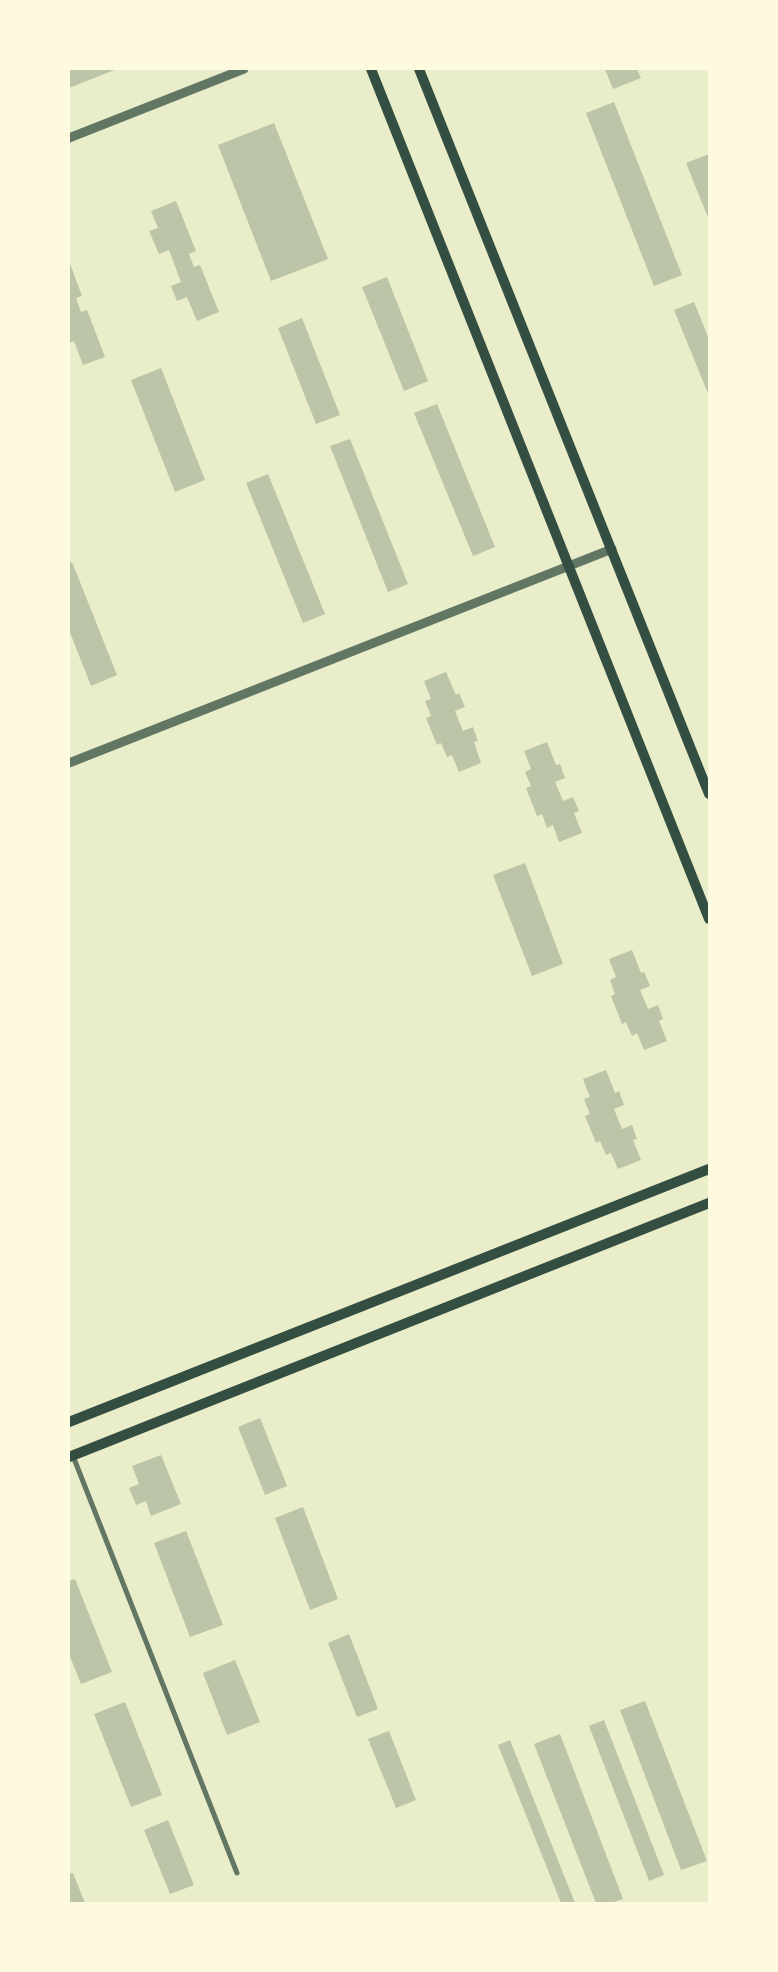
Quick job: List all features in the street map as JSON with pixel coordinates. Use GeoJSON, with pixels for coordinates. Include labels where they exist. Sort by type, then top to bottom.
{"type":"FeatureCollection","features":[{"type":"Feature","properties":{"kind":"main road"},"geometry":{"type":"LineString","coordinates":[[371,69],[709,919]]}},
{"type":"Feature","properties":{"kind":"main road"},"geometry":{"type":"LineString","coordinates":[[419,69],[709,794]]}},
{"type":"Feature","properties":{"kind":"main road"},"geometry":{"type":"LineString","coordinates":[[69,1422],[709,1169]]}},
{"type":"Feature","properties":{"kind":"main road"},"geometry":{"type":"LineString","coordinates":[[71,1456],[709,1203]]}},
{"type":"Feature","properties":{"kind":"street"},"geometry":{"type":"LineString","coordinates":[[69,138],[244,69]]}},
{"type":"Feature","properties":{"kind":"street"},"geometry":{"type":"LineString","coordinates":[[69,763],[612,549]]}},
{"type":"Feature","properties":{"kind":"street"},"geometry":{"type":"LineString","coordinates":[[71,1456],[237,1873]]}},
{"type":"Feature","properties":{"kind":"building"},"geometry":{"type":"Polygon","coordinates":[[[69,69],[117,69],[69,88],[69,69]]]}},
{"type":"Feature","properties":{"kind":"building"},"geometry":{"type":"Polygon","coordinates":[[[605,69],[637,69],[641,78],[613,89],[605,69]]]}},
{"type":"Feature","properties":{"kind":"building"},"geometry":{"type":"Polygon","coordinates":[[[614,102],[682,275],[654,286],[586,113],[614,102]]]}},
{"type":"Feature","properties":{"kind":"building"},"geometry":{"type":"Polygon","coordinates":[[[274,123],[328,259],[271,281],[218,145],[274,123]]]}},
{"type":"Feature","properties":{"kind":"building"},"geometry":{"type":"Polygon","coordinates":[[[709,154],[709,220],[686,163],[709,154]]]}},
{"type":"Feature","properties":{"kind":"building"},"geometry":{"type":"Polygon","coordinates":[[[176,201],[196,251],[189,254],[194,267],[200,265],[219,312],[197,321],[187,297],[177,301],[171,286],[181,282],[169,250],[159,254],[149,231],[158,228],[151,211],[176,201]]]}},
{"type":"Feature","properties":{"kind":"building"},"geometry":{"type":"Polygon","coordinates":[[[69,261],[82,296],[76,298],[81,312],[87,310],[105,357],[83,365],[74,341],[69,343],[69,261]]]}},
{"type":"Feature","properties":{"kind":"building"},"geometry":{"type":"Polygon","coordinates":[[[387,277],[428,381],[404,391],[362,287],[387,277]]]}},
{"type":"Feature","properties":{"kind":"building"},"geometry":{"type":"Polygon","coordinates":[[[694,302],[709,339],[709,396],[674,310],[694,302]]]}},
{"type":"Feature","properties":{"kind":"building"},"geometry":{"type":"Polygon","coordinates":[[[302,318],[340,415],[316,424],[278,328],[302,318]]]}},
{"type":"Feature","properties":{"kind":"building"},"geometry":{"type":"Polygon","coordinates":[[[161,368],[205,480],[175,492],[131,380],[161,368]]]}},
{"type":"Feature","properties":{"kind":"building"},"geometry":{"type":"Polygon","coordinates":[[[437,404],[495,547],[473,556],[414,413],[437,404]]]}},
{"type":"Feature","properties":{"kind":"building"},"geometry":{"type":"Polygon","coordinates":[[[350,439],[408,584],[388,592],[330,446],[350,439]]]}},
{"type":"Feature","properties":{"kind":"building"},"geometry":{"type":"Polygon","coordinates":[[[268,474],[325,614],[303,623],[246,483],[268,474]]]}},
{"type":"Feature","properties":{"kind":"building"},"geometry":{"type":"Polygon","coordinates":[[[72,562],[117,675],[91,686],[69,630],[69,563],[72,562]]]}},
{"type":"Feature","properties":{"kind":"building"},"geometry":{"type":"Polygon","coordinates":[[[446,672],[456,695],[459,693],[465,707],[455,711],[463,731],[473,727],[478,741],[474,742],[481,763],[459,772],[452,755],[447,757],[441,743],[437,745],[426,718],[431,716],[425,701],[431,699],[424,681],[446,672]]]}},
{"type":"Feature","properties":{"kind":"building"},"geometry":{"type":"Polygon","coordinates":[[[547,742],[556,765],[560,764],[565,778],[555,782],[563,801],[573,797],[579,811],[574,813],[582,833],[559,842],[553,825],[547,828],[542,814],[537,816],[526,788],[531,786],[525,772],[531,769],[524,751],[547,742]]]}},
{"type":"Feature","properties":{"kind":"building"},"geometry":{"type":"Polygon","coordinates":[[[525,863],[563,964],[532,976],[493,875],[525,863]]]}},
{"type":"Feature","properties":{"kind":"building"},"geometry":{"type":"Polygon","coordinates":[[[632,950],[641,973],[644,972],[650,986],[640,990],[648,1009],[658,1005],[663,1019],[659,1021],[667,1041],[644,1050],[637,1033],[632,1036],[626,1022],[622,1024],[611,996],[615,994],[610,980],[616,977],[609,959],[632,950]]]}},
{"type":"Feature","properties":{"kind":"building"},"geometry":{"type":"Polygon","coordinates":[[[606,1070],[615,1093],[619,1091],[624,1105],[614,1109],[622,1129],[632,1125],[637,1139],[633,1140],[641,1160],[618,1169],[611,1153],[606,1155],[600,1141],[596,1143],[585,1116],[590,1114],[584,1099],[590,1097],[583,1079],[606,1070]]]}},
{"type":"Feature","properties":{"kind":"building"},"geometry":{"type":"Polygon","coordinates":[[[260,1418],[287,1486],[265,1495],[238,1427],[260,1418]]]}},
{"type":"Feature","properties":{"kind":"building"},"geometry":{"type":"Polygon","coordinates":[[[161,1455],[181,1504],[151,1516],[146,1501],[136,1505],[129,1488],[139,1484],[132,1466],[161,1455]]]}},
{"type":"Feature","properties":{"kind":"building"},"geometry":{"type":"Polygon","coordinates":[[[303,1507],[338,1599],[310,1610],[275,1518],[303,1507]]]}},
{"type":"Feature","properties":{"kind":"building"},"geometry":{"type":"Polygon","coordinates":[[[186,1531],[223,1625],[190,1637],[154,1543],[186,1531]]]}},
{"type":"Feature","properties":{"kind":"building"},"geometry":{"type":"Polygon","coordinates":[[[75,1579],[112,1672],[81,1684],[69,1654],[69,1581],[75,1579]]]}},
{"type":"Feature","properties":{"kind":"building"},"geometry":{"type":"Polygon","coordinates":[[[349,1634],[378,1709],[357,1717],[328,1643],[349,1634]]]}},
{"type":"Feature","properties":{"kind":"building"},"geometry":{"type":"Polygon","coordinates":[[[235,1660],[260,1722],[227,1735],[203,1673],[235,1660]]]}},
{"type":"Feature","properties":{"kind":"building"},"geometry":{"type":"Polygon","coordinates":[[[645,1701],[707,1861],[681,1870],[620,1710],[645,1701]]]}},
{"type":"Feature","properties":{"kind":"building"},"geometry":{"type":"Polygon","coordinates":[[[125,1702],[162,1795],[131,1807],[94,1714],[125,1702]]]}},
{"type":"Feature","properties":{"kind":"building"},"geometry":{"type":"Polygon","coordinates":[[[604,1720],[664,1875],[649,1881],[589,1726],[604,1720]]]}},
{"type":"Feature","properties":{"kind":"building"},"geometry":{"type":"Polygon","coordinates":[[[389,1731],[416,1800],[396,1808],[368,1739],[389,1731]]]}},
{"type":"Feature","properties":{"kind":"building"},"geometry":{"type":"Polygon","coordinates":[[[560,1734],[623,1899],[611,1903],[596,1903],[534,1744],[560,1734]]]}},
{"type":"Feature","properties":{"kind":"building"},"geometry":{"type":"Polygon","coordinates":[[[510,1740],[575,1903],[561,1903],[498,1745],[510,1740]]]}},
{"type":"Feature","properties":{"kind":"building"},"geometry":{"type":"Polygon","coordinates":[[[168,1820],[194,1885],[170,1894],[144,1830],[168,1820]]]}},
{"type":"Feature","properties":{"kind":"building"},"geometry":{"type":"Polygon","coordinates":[[[73,1873],[85,1903],[69,1903],[69,1874],[73,1873]]]}}]}
